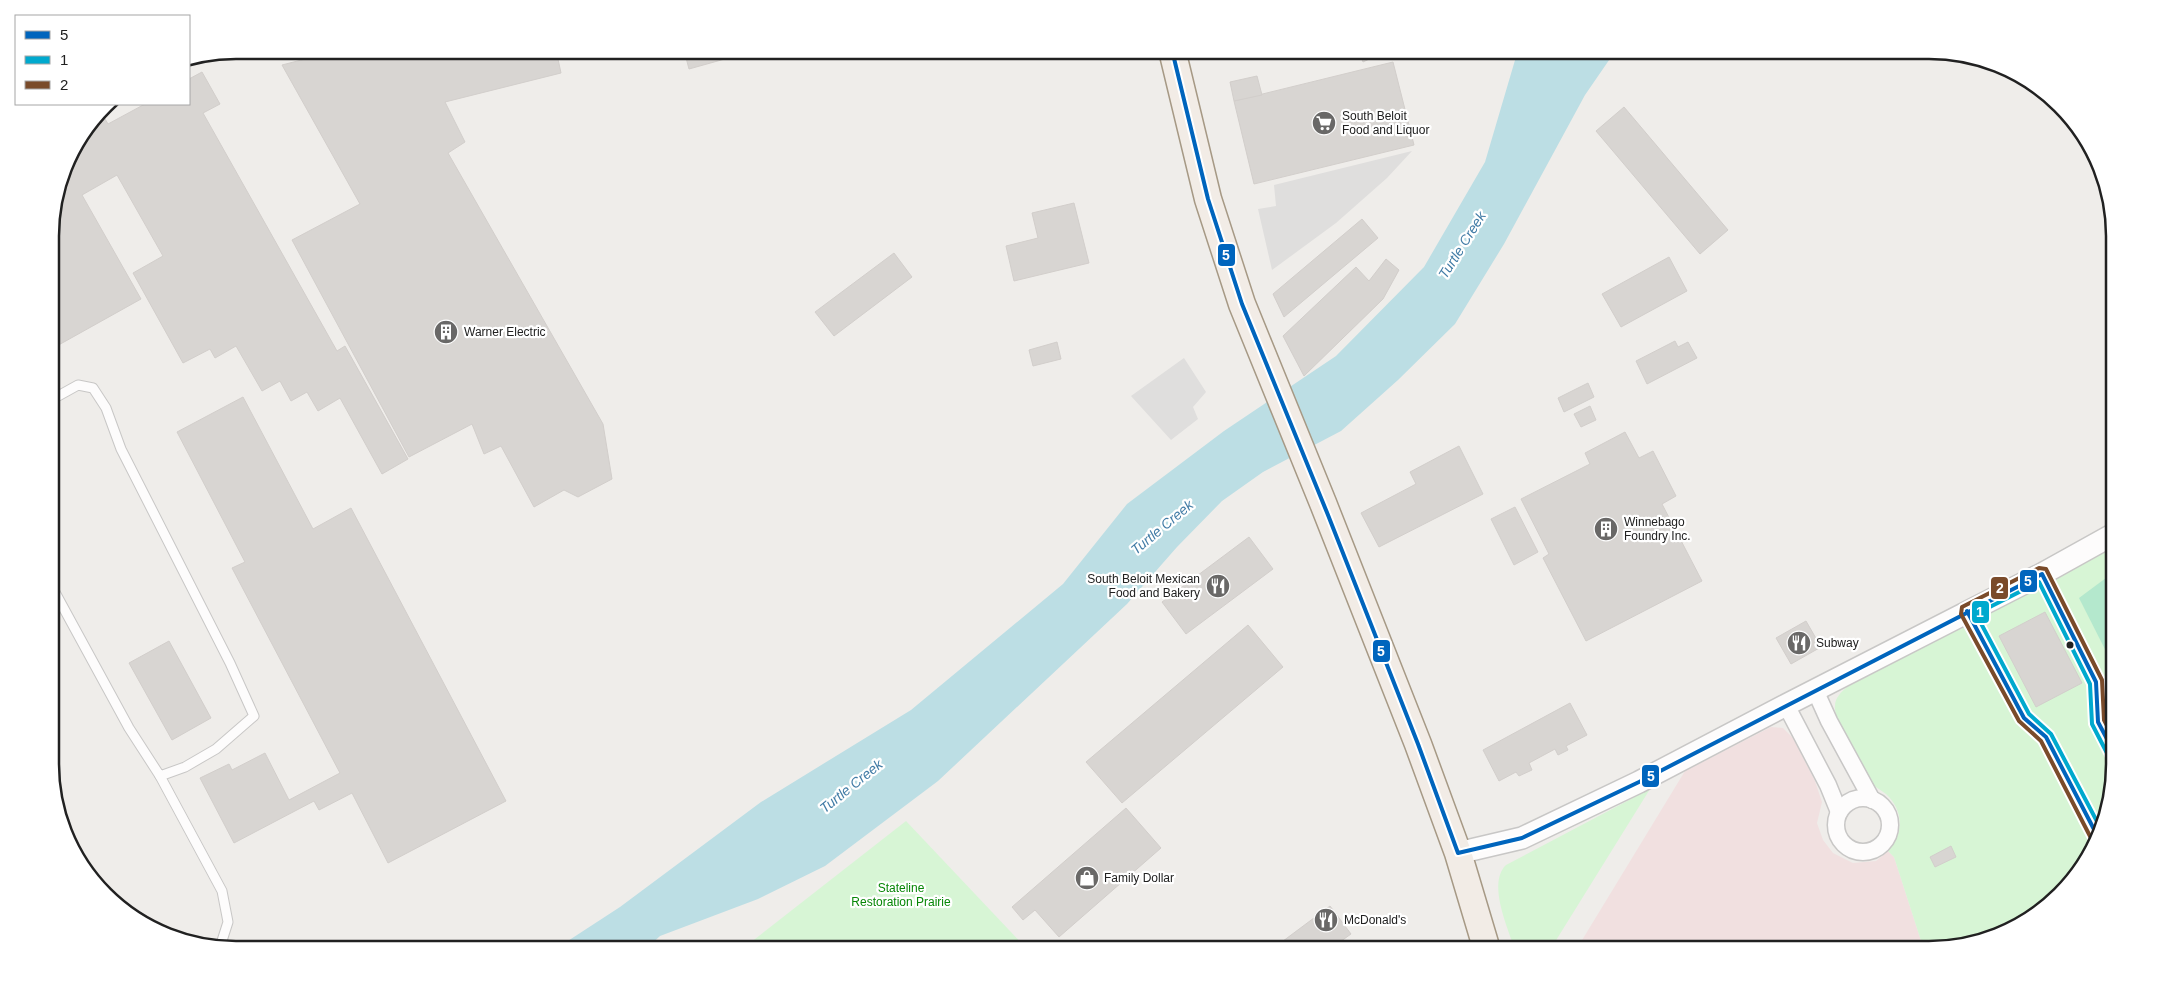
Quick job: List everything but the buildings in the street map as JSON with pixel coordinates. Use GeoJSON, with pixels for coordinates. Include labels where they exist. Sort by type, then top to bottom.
{"type":"FeatureCollection","features":[{"type":"Feature","properties":{"kind":"main road"},"geometry":{"type":"LineString","coordinates":[[1174,59],[1208,199],[1242,304],[1324,503],[1418,744],[1458,853],[1484,941]]}},
{"type":"Feature","properties":{"kind":"street"},"geometry":{"type":"LineString","coordinates":[[1458,853],[1522,838],[1639,782],[1967,611],[2042,574],[2106,538]]}},
{"type":"Feature","properties":{"kind":"street"},"geometry":{"type":"LineString","coordinates":[[1814,690],[1829,722],[1872,800]]}},
{"type":"Feature","properties":{"kind":"street"},"geometry":{"type":"LineString","coordinates":[[1786,705],[1828,785],[1839,812]]}},
{"type":"Feature","properties":{"kind":"street"},"geometry":{"type":"LineString","coordinates":[[1862,798],[1880,804],[1886,811],[1889,820],[1887,838],[1874,849],[1858,852],[1843,844],[1836,829],[1839,812],[1845,804],[1862,798]]}},
{"type":"Feature","properties":{"kind":"lane"},"geometry":{"type":"LineString","coordinates":[[59,396],[78,385],[94,388],[106,408],[121,449],[230,663],[254,716],[216,749],[185,767],[160,776]]}},
{"type":"Feature","properties":{"kind":"lane"},"geometry":{"type":"LineString","coordinates":[[2042,574],[2096,682],[2098,722],[2106,737]]}},
{"type":"Feature","properties":{"kind":"lane"},"geometry":{"type":"LineString","coordinates":[[59,600],[129,728],[160,776],[222,891],[228,922],[222,941]]}},
{"type":"Feature","properties":{"kind":"lane"},"geometry":{"type":"LineString","coordinates":[[1967,611],[2024,718],[2046,737],[2094,829]]}},
{"type":"Feature","properties":{"kind":"shaded area"},"geometry":{"type":"Polygon","coordinates":[[[1412,151],[1387,178],[1336,223],[1272,270],[1258,209],[1276,206],[1274,185],[1412,151]]]}},
{"type":"Feature","properties":{"kind":"shaded area"},"geometry":{"type":"Polygon","coordinates":[[[1184,358],[1206,392],[1193,407],[1198,419],[1171,440],[1131,396],[1184,358]]]}},
{"type":"Feature","properties":{"kind":"shaded area"},"geometry":{"type":"Polygon","coordinates":[[[1771,727],[1783,728],[1793,738],[1815,781],[1822,802],[1817,823],[1823,840],[1833,853],[1853,863],[1876,861],[1888,851],[1894,857],[1921,941],[1581,941],[1685,771],[1771,727]]]}},
{"type":"Feature","properties":{"kind":"green space"},"geometry":{"type":"Polygon","coordinates":[[[2106,550],[2106,776],[2103,799],[2093,832],[2077,863],[2055,890],[2018,918],[1997,928],[1964,938],[1921,941],[1894,857],[1888,851],[1897,837],[1900,822],[1899,815],[1892,801],[1870,782],[1860,767],[1838,722],[1835,703],[1847,687],[2106,550]]]}},
{"type":"Feature","properties":{"kind":"green space"},"geometry":{"type":"Polygon","coordinates":[[[2106,578],[2106,651],[2079,598],[2106,578]]]}},
{"type":"Feature","properties":{"kind":"green space"},"geometry":{"type":"Polygon","coordinates":[[[1650,789],[1556,941],[1512,941],[1501,906],[1498,883],[1506,865],[1650,789]]]}},
{"type":"Feature","properties":{"kind":"green space","name":"Stateline Restoration Prairie"},"geometry":{"type":"Polygon","coordinates":[[[906,821],[1019,941],[753,941],[906,821]]]}},
{"type":"Feature","properties":{"kind":"water","name":"Turtle Creek"},"geometry":{"type":"Polygon","coordinates":[[[1515,59],[1610,59],[1585,95],[1504,244],[1455,324],[1398,380],[1341,431],[1263,472],[1222,501],[1177,547],[1127,604],[938,781],[825,866],[758,899],[660,936],[655,941],[568,941],[620,907],[761,802],[911,710],[1063,584],[1127,504],[1224,431],[1336,356],[1424,267],[1485,162],[1515,59]]]}},
{"type":"Feature","properties":{"kind":"transit line","name":"5"},"geometry":{"type":"LineString","coordinates":[[1174,59],[1208,199],[1242,304],[1328,515],[1418,744],[1458,853],[1522,838],[1639,782],[2042,574],[2096,682],[2098,722],[2106,737]]}},
{"type":"Feature","properties":{"kind":"transit line","name":"2"},"geometry":{"type":"LineString","coordinates":[[2091,837],[2041,741],[2019,721],[1961,614],[1962,607],[2039,568],[2046,569],[2102,680],[2104,720],[2106,724]]}},
{"type":"Feature","properties":{"kind":"transit line","name":"1"},"geometry":{"type":"LineString","coordinates":[[2097,821],[2051,734],[2029,714],[1976,614],[2039,582],[2090,684],[2092,724],[2106,751]]}},
{"type":"Feature","properties":{"kind":"transit line","name":"5"},"geometry":{"type":"LineString","coordinates":[[1967,611],[2024,718],[2046,737],[2094,829]]}},
{"type":"Feature","properties":{"kind":"place","name":"South Beloit Food and Liquor"},"geometry":{"type":"Point","coordinates":[1324,123]}},
{"type":"Feature","properties":{"kind":"place","name":"Warner Electric"},"geometry":{"type":"Point","coordinates":[446,332]}},
{"type":"Feature","properties":{"kind":"place","name":"Winnebago Foundry Inc."},"geometry":{"type":"Point","coordinates":[1606,529]}},
{"type":"Feature","properties":{"kind":"place","name":"South Beloit Mexican Food and Bakery"},"geometry":{"type":"Point","coordinates":[1218,586]}},
{"type":"Feature","properties":{"kind":"place","name":"Subway"},"geometry":{"type":"Point","coordinates":[1799,643]}},
{"type":"Feature","properties":{"kind":"place","name":"Family Dollar"},"geometry":{"type":"Point","coordinates":[1087,878]}},
{"type":"Feature","properties":{"kind":"place","name":"McDonald's"},"geometry":{"type":"Point","coordinates":[1326,920]}}]}
